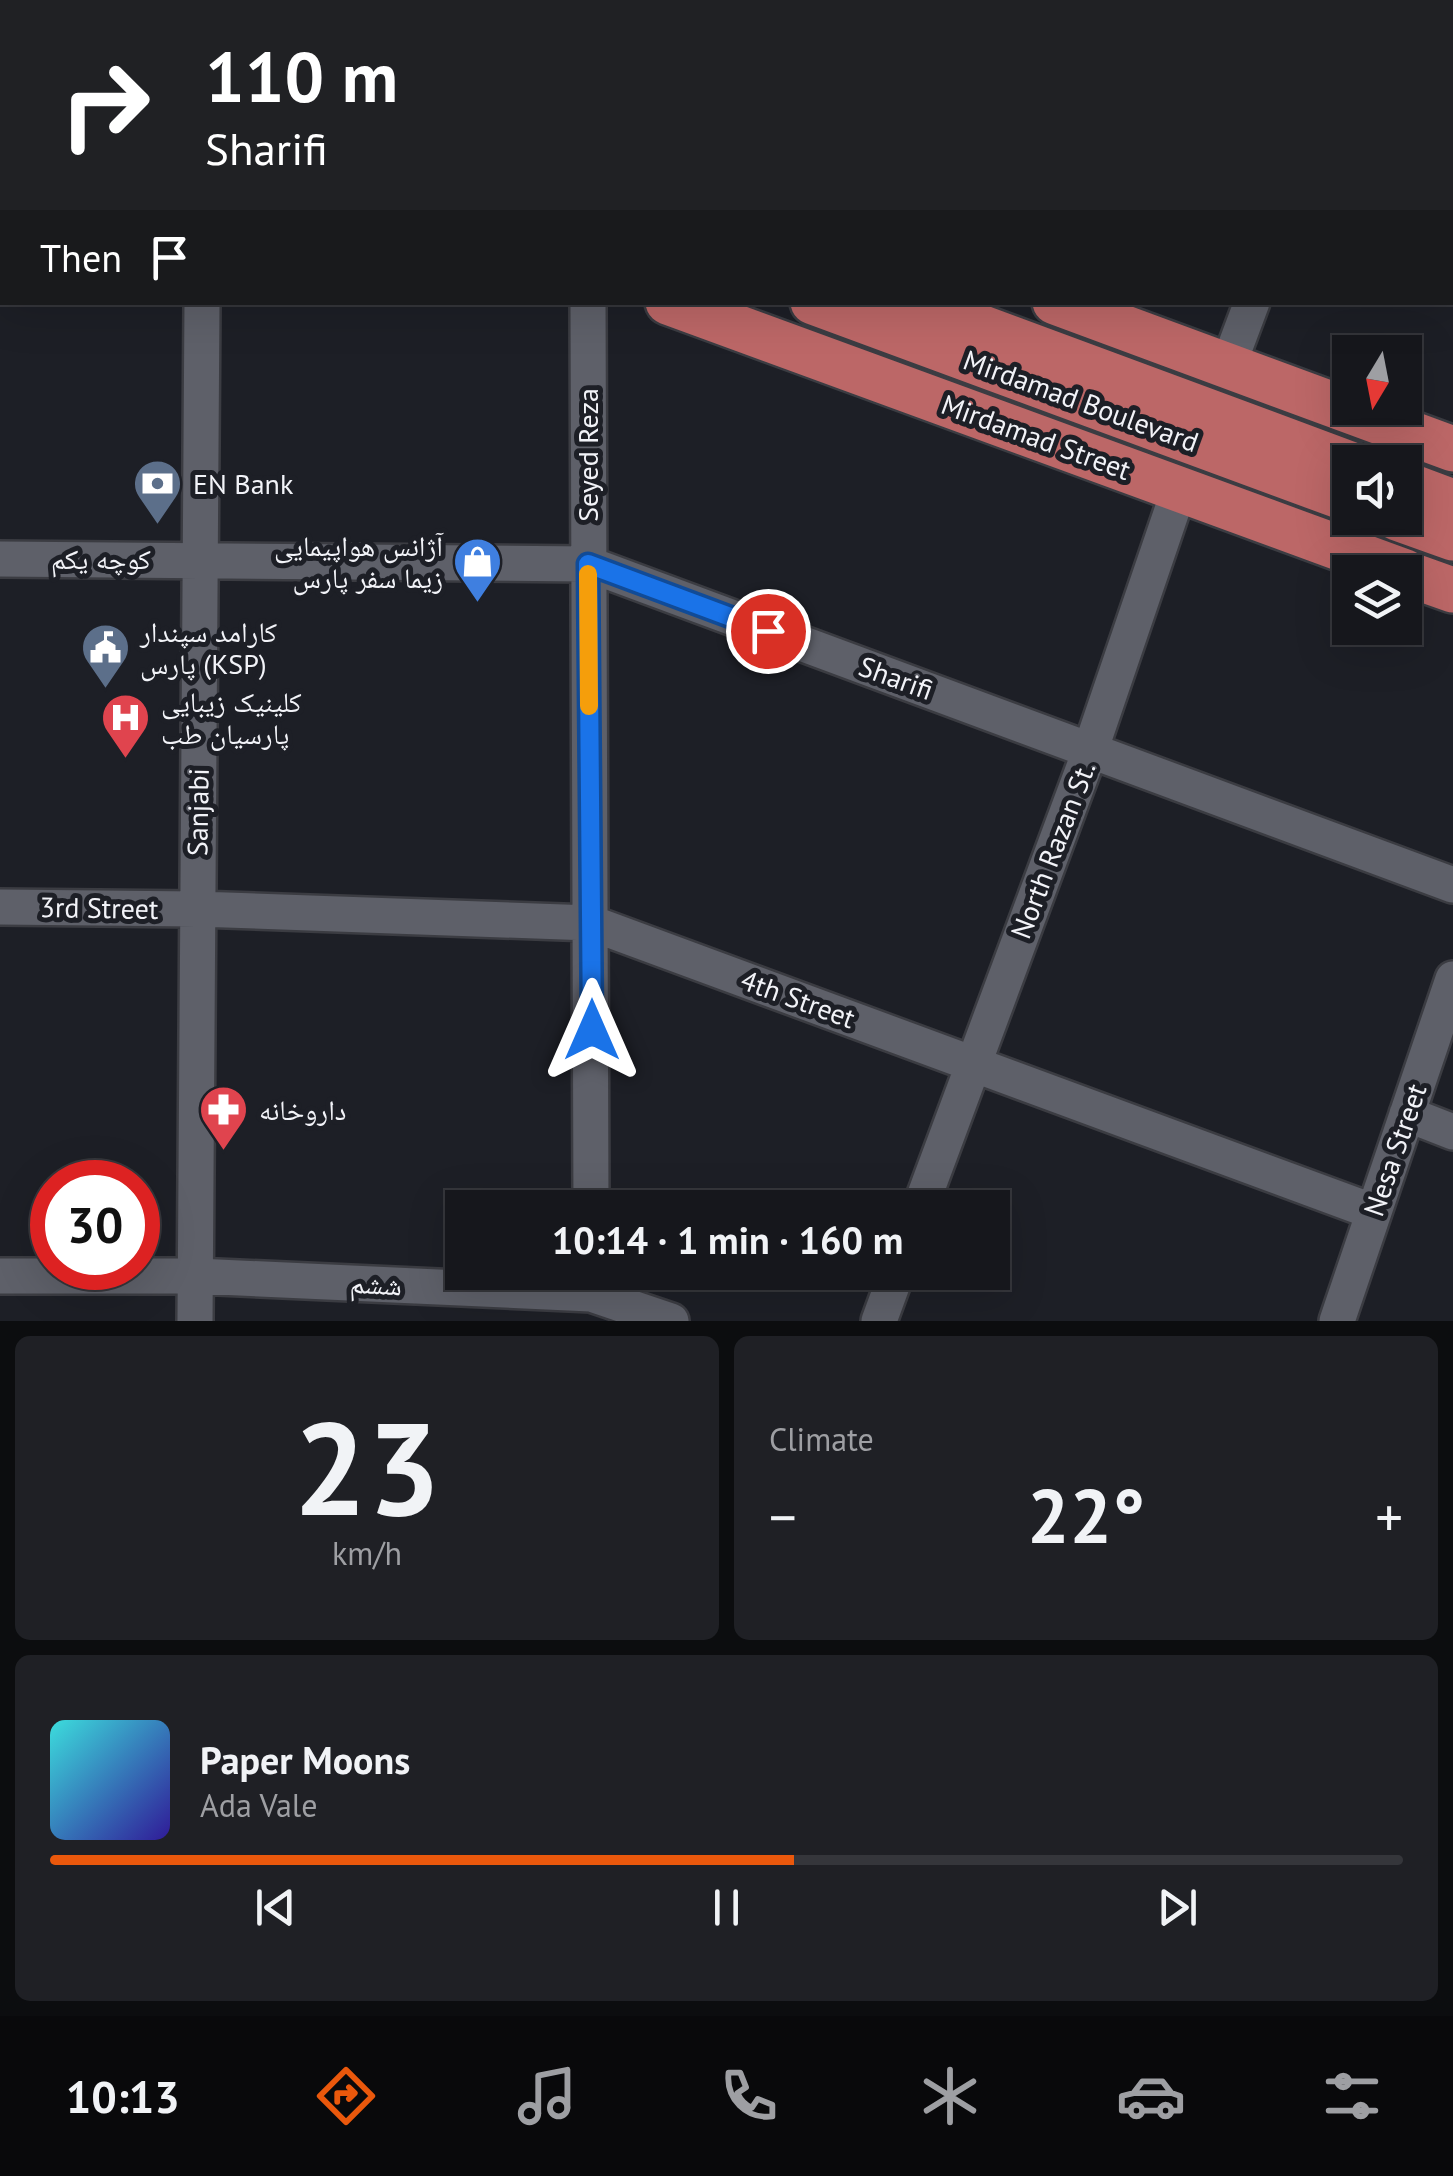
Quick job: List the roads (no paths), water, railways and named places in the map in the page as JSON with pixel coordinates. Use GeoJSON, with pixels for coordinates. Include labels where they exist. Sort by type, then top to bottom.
{"type":"FeatureCollection","features":[{"type":"Feature","properties":{"kind":"main road","name":"Mirdamad Street"},"geometry":{"type":"LineString","coordinates":[[676,305],[1356,555]]}},
{"type":"Feature","properties":{"kind":"main road","name":"Mirdamad Boulevard"},"geometry":{"type":"LineString","coordinates":[[821,305],[1332,493]]}},
{"type":"Feature","properties":{"kind":"main road","name":"Mirdamad Boulevard"},"geometry":{"type":"LineString","coordinates":[[921,305],[1332,457]]}},
{"type":"Feature","properties":{"kind":"main road"},"geometry":{"type":"LineString","coordinates":[[1063,305],[1453,449]]}},
{"type":"Feature","properties":{"kind":"main road"},"geometry":{"type":"LineString","coordinates":[[1422,490],[1453,502]]}},
{"type":"Feature","properties":{"kind":"main road"},"geometry":{"type":"LineString","coordinates":[[1422,527],[1453,538]]}},
{"type":"Feature","properties":{"kind":"main road","name":"Mirdamad Street"},"geometry":{"type":"LineString","coordinates":[[1422,579],[1453,590]]}},
{"type":"Feature","properties":{"kind":"street","name":"Sanjabi"},"geometry":{"type":"LineString","coordinates":[[196,1321],[202,305]]}},
{"type":"Feature","properties":{"kind":"street","name":"Seyed Reza"},"geometry":{"type":"LineString","coordinates":[[588,305],[591,1190]]}},
{"type":"Feature","properties":{"kind":"street"},"geometry":{"type":"LineString","coordinates":[[1228,366],[1251,305]]}},
{"type":"Feature","properties":{"kind":"street","name":"North Razan St."},"geometry":{"type":"LineString","coordinates":[[927,1190],[1090,750],[1179,490]]}},
{"type":"Feature","properties":{"kind":"street","name":"کوچه یکم"},"geometry":{"type":"LineString","coordinates":[[0,558],[202,559]]}},
{"type":"Feature","properties":{"kind":"street","name":"Sharifi"},"geometry":{"type":"LineString","coordinates":[[202,559],[588,564],[1453,884]]}},
{"type":"Feature","properties":{"kind":"street","name":"3rd Street"},"geometry":{"type":"LineString","coordinates":[[0,907],[197,909]]}},
{"type":"Feature","properties":{"kind":"street","name":"4th Street"},"geometry":{"type":"LineString","coordinates":[[197,909],[592,923],[1374,1212]]}},
{"type":"Feature","properties":{"kind":"street","name":"Nesa Street"},"geometry":{"type":"LineString","coordinates":[[1336,1321],[1453,979]]}},
{"type":"Feature","properties":{"kind":"street"},"geometry":{"type":"LineString","coordinates":[[1407,1114],[1453,1132]]}},
{"type":"Feature","properties":{"kind":"street","name":"ششم"},"geometry":{"type":"LineString","coordinates":[[0,1276],[196,1276],[591,1296],[672,1321]]}},
{"type":"Feature","properties":{"kind":"street"},"geometry":{"type":"LineString","coordinates":[[879,1321],[890,1290]]}},
{"type":"Feature","properties":{"kind":"place","name":"EN Bank"},"geometry":{"type":"Point","coordinates":[158,526]}},
{"type":"Feature","properties":{"kind":"place","name":"آژانس هواپیمایی زیما سفر پارس"},"geometry":{"type":"Point","coordinates":[478,604]}},
{"type":"Feature","properties":{"kind":"place","name":"کارامد سپندار پارس (KSP)"},"geometry":{"type":"Point","coordinates":[105,690]}},
{"type":"Feature","properties":{"kind":"place","name":"کلینیک زیبایی پارسیان طب"},"geometry":{"type":"Point","coordinates":[126,760]}},
{"type":"Feature","properties":{"kind":"place","name":"داروخانه"},"geometry":{"type":"Point","coordinates":[224,1152]}}]}
